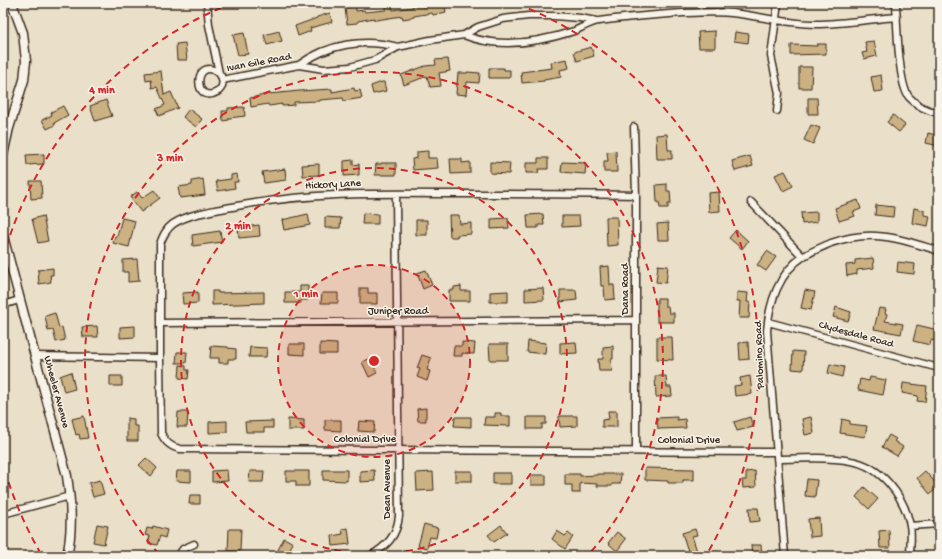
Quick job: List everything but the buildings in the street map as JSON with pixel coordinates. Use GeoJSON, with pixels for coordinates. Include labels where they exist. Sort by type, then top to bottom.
{"type":"FeatureCollection","features":[{"type":"Feature","properties":{"kind":"street"},"geometry":{"type":"LineString","coordinates":[[3,155],[6,130],[24,80],[26,61],[23,33],[12,3]]}},
{"type":"Feature","properties":{"kind":"street"},"geometry":{"type":"LineString","coordinates":[[207,3],[209,25],[219,73],[222,80],[221,88],[215,93],[208,94],[201,90],[198,82],[201,74],[208,70],[219,73]]}},
{"type":"Feature","properties":{"kind":"street"},"geometry":{"type":"LineString","coordinates":[[777,111],[779,93],[771,56],[778,3]]}},
{"type":"Feature","properties":{"kind":"street"},"geometry":{"type":"LineString","coordinates":[[896,3],[901,69],[905,88],[909,96],[916,103],[924,108],[939,113]]}},
{"type":"Feature","properties":{"kind":"street","name":"Ivan Gile Road"},"geometry":{"type":"LineString","coordinates":[[222,80],[299,65],[324,69],[350,67],[375,60],[398,47],[464,35],[486,24],[520,17],[571,16],[596,21],[712,12],[816,24],[897,17]]}},
{"type":"Feature","properties":{"kind":"street","name":"Ivan Gile Road"},"geometry":{"type":"LineString","coordinates":[[464,35],[479,41],[488,42],[522,41],[564,33],[581,28],[596,21]]}},
{"type":"Feature","properties":{"kind":"street","name":"Ivan Gile Road"},"geometry":{"type":"LineString","coordinates":[[299,65],[310,57],[321,52],[346,44],[372,42],[398,47]]}},
{"type":"Feature","properties":{"kind":"street","name":"Dana Road"},"geometry":{"type":"LineString","coordinates":[[634,127],[636,195],[636,451]]}},
{"type":"Feature","properties":{"kind":"street","name":"Hickory Lane"},"geometry":{"type":"LineString","coordinates":[[160,358],[160,244],[162,237],[171,226],[178,221],[213,211],[252,203],[352,193],[636,195]]}},
{"type":"Feature","properties":{"kind":"street","name":"Dean Avenue"},"geometry":{"type":"LineString","coordinates":[[370,556],[389,542],[398,525],[399,516],[396,194]]}},
{"type":"Feature","properties":{"kind":"street"},"geometry":{"type":"LineString","coordinates":[[751,202],[803,257]]}},
{"type":"Feature","properties":{"kind":"street","name":"Wheeler Avenue"},"geometry":{"type":"LineString","coordinates":[[3,236],[19,300],[63,458],[70,496],[71,525],[67,556]]}},
{"type":"Feature","properties":{"kind":"street","name":"Palomino Road"},"geometry":{"type":"LineString","coordinates":[[785,556],[768,348],[768,322],[778,286],[789,270],[803,257],[837,242],[864,236],[891,238],[939,251]]}},
{"type":"Feature","properties":{"kind":"street"},"geometry":{"type":"LineString","coordinates":[[3,305],[19,300]]}},
{"type":"Feature","properties":{"kind":"street","name":"Juniper Road"},"geometry":{"type":"LineString","coordinates":[[160,323],[636,320]]}},
{"type":"Feature","properties":{"kind":"street","name":"Clydesdale Road"},"geometry":{"type":"LineString","coordinates":[[768,322],[939,368]]}},
{"type":"Feature","properties":{"kind":"street"},"geometry":{"type":"LineString","coordinates":[[35,356],[160,358]]}},
{"type":"Feature","properties":{"kind":"street","name":"Colonial Drive"},"geometry":{"type":"LineString","coordinates":[[160,358],[160,428],[166,442],[175,448],[186,450],[636,451],[777,455],[838,459],[851,461],[873,469],[887,482],[900,501],[910,526]]}},
{"type":"Feature","properties":{"kind":"street"},"geometry":{"type":"LineString","coordinates":[[3,514],[70,496]]}},
{"type":"Feature","properties":{"kind":"street"},"geometry":{"type":"LineString","coordinates":[[910,556],[910,526],[939,524]]}},
{"type":"Feature","properties":{"kind":"street"},"geometry":{"type":"LineString","coordinates":[[178,556],[183,549],[194,544]]}}]}
